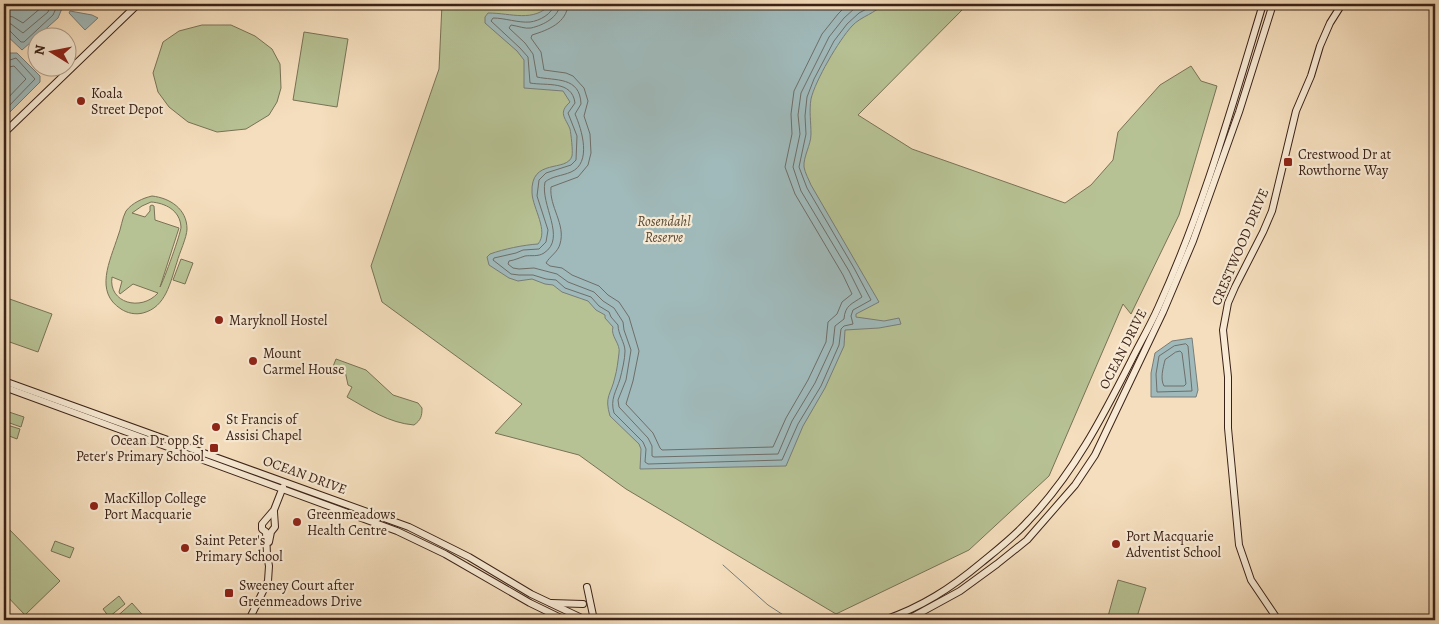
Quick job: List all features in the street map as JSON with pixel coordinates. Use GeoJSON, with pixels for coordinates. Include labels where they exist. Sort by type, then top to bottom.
{"type":"FeatureCollection","features":[{"type":"Feature","properties":{"kind":"main road"},"geometry":{"type":"LineString","coordinates":[[4,133],[138,4]]}},
{"type":"Feature","properties":{"kind":"main road","name":"OCEAN DRIVE"},"geometry":{"type":"LineString","coordinates":[[884,620],[916,607],[947,590],[971,572],[1028,522],[1060,484],[1095,431],[1158,307],[1203,196],[1263,4]]}},
{"type":"Feature","properties":{"kind":"main road","name":"OCEAN DRIVE"},"geometry":{"type":"LineString","coordinates":[[907,620],[960,591],[1027,540],[1069,493],[1099,448],[1164,312],[1210,196],[1273,4]]}},
{"type":"Feature","properties":{"kind":"main road","name":"CRESTWOOD DRIVE"},"geometry":{"type":"LineString","coordinates":[[1278,620],[1251,580],[1239,545],[1228,428],[1228,377],[1222,330],[1228,303],[1272,210],[1296,111],[1311,76],[1320,46],[1330,23],[1342,4]]}},
{"type":"Feature","properties":{"kind":"main road","name":"OCEAN DRIVE"},"geometry":{"type":"LineString","coordinates":[[4,382],[158,438],[285,481],[409,527],[582,620]]}},
{"type":"Feature","properties":{"kind":"main road","name":"OCEAN DRIVE"},"geometry":{"type":"LineString","coordinates":[[4,387],[371,521],[422,542],[468,566],[530,603],[565,620]]}},
{"type":"Feature","properties":{"kind":"main road"},"geometry":{"type":"LineString","coordinates":[[268,532],[275,528],[271,520],[285,481]]}},
{"type":"Feature","properties":{"kind":"main road"},"geometry":{"type":"LineString","coordinates":[[1060,484],[1069,493]]}},
{"type":"Feature","properties":{"kind":"main road"},"geometry":{"type":"LineString","coordinates":[[268,532],[262,529],[262,524],[264,520],[271,520]]}},
{"type":"Feature","properties":{"kind":"main road"},"geometry":{"type":"LineString","coordinates":[[249,620],[268,581],[268,532]]}},
{"type":"Feature","properties":{"kind":"main road"},"geometry":{"type":"LineString","coordinates":[[587,587],[594,620]]}},
{"type":"Feature","properties":{"kind":"main road"},"geometry":{"type":"LineString","coordinates":[[548,603],[583,604]]}},
{"type":"Feature","properties":{"kind":"green space","name":"Rosendahl Reserve"},"geometry":{"type":"Polygon","coordinates":[[[442,4],[968,4],[858,115],[912,149],[1065,203],[1091,185],[1113,160],[1118,132],[1160,85],[1191,66],[1201,81],[1217,86],[1179,215],[1131,314],[1123,304],[1049,476],[969,550],[836,614],[626,489],[579,455],[495,433],[522,404],[382,302],[371,266],[439,69],[442,4]]]}},
{"type":"Feature","properties":{"kind":"green space"},"geometry":{"type":"Polygon","coordinates":[[[202,25],[231,25],[255,36],[272,49],[280,64],[281,88],[277,102],[269,115],[246,129],[217,132],[188,122],[169,107],[158,92],[153,73],[163,42],[179,31],[202,25]]]}},
{"type":"Feature","properties":{"kind":"green space"},"geometry":{"type":"Polygon","coordinates":[[[304,32],[348,39],[337,107],[293,100],[304,32]]]}},
{"type":"Feature","properties":{"kind":"green space"},"geometry":{"type":"Polygon","coordinates":[[[152,196],[165,199],[181,210],[186,222],[187,232],[169,286],[162,300],[151,310],[143,313],[128,313],[113,302],[108,294],[106,276],[108,266],[126,211],[134,203],[152,196]],[[151,202],[132,213],[145,217],[152,205],[154,206],[155,220],[179,228],[160,287],[181,227],[178,216],[171,208],[151,202]],[[112,277],[112,286],[115,293],[127,302],[143,302],[151,299],[158,293],[133,284],[120,294],[122,281],[112,277]]]}},
{"type":"Feature","properties":{"kind":"green space"},"geometry":{"type":"Polygon","coordinates":[[[181,259],[193,263],[185,284],[173,280],[181,259]]]}},
{"type":"Feature","properties":{"kind":"green space"},"geometry":{"type":"Polygon","coordinates":[[[4,297],[52,314],[38,352],[4,340],[4,297]]]}},
{"type":"Feature","properties":{"kind":"green space"},"geometry":{"type":"Polygon","coordinates":[[[336,359],[366,370],[393,395],[418,403],[422,408],[420,420],[414,425],[405,424],[379,415],[347,397],[352,387],[348,385],[344,366],[332,369],[336,359]]]}},
{"type":"Feature","properties":{"kind":"green space"},"geometry":{"type":"Polygon","coordinates":[[[6,411],[24,417],[21,427],[4,421],[6,411]]]}},
{"type":"Feature","properties":{"kind":"green space"},"geometry":{"type":"Polygon","coordinates":[[[4,424],[20,429],[17,439],[4,434],[4,424]]]}},
{"type":"Feature","properties":{"kind":"green space"},"geometry":{"type":"Polygon","coordinates":[[[5,525],[60,581],[25,615],[4,593],[5,525]]]}},
{"type":"Feature","properties":{"kind":"green space"},"geometry":{"type":"Polygon","coordinates":[[[55,541],[74,548],[70,558],[51,551],[55,541]]]}},
{"type":"Feature","properties":{"kind":"green space"},"geometry":{"type":"Polygon","coordinates":[[[1118,580],[1146,588],[1136,620],[1107,620],[1118,580]]]}},
{"type":"Feature","properties":{"kind":"green space"},"geometry":{"type":"Polygon","coordinates":[[[119,596],[125,604],[109,617],[103,609],[119,596]]]}},
{"type":"Feature","properties":{"kind":"green space"},"geometry":{"type":"Polygon","coordinates":[[[132,603],[147,620],[113,620],[132,603]]]}},
{"type":"Feature","properties":{"kind":"water"},"geometry":{"type":"Polygon","coordinates":[[[4,4],[57,4],[63,6],[58,18],[47,28],[28,28],[28,45],[22,50],[4,33],[4,4]]]}},
{"type":"Feature","properties":{"kind":"water"},"geometry":{"type":"Polygon","coordinates":[[[551,4],[882,4],[852,26],[847,32],[817,82],[811,99],[811,138],[804,167],[811,185],[879,302],[856,314],[856,317],[884,321],[899,318],[901,324],[879,328],[845,330],[844,346],[825,388],[803,426],[786,466],[640,469],[641,449],[639,444],[610,416],[608,409],[608,400],[616,374],[619,350],[613,334],[613,327],[605,318],[605,315],[596,310],[588,301],[562,292],[553,285],[532,279],[518,281],[509,278],[489,265],[487,257],[490,254],[501,250],[538,244],[542,233],[533,199],[533,182],[537,174],[542,170],[569,161],[572,156],[572,150],[570,129],[563,112],[570,102],[563,91],[524,88],[524,60],[517,51],[485,23],[485,17],[488,13],[529,15],[544,10],[551,4]]]}},
{"type":"Feature","properties":{"kind":"water"},"geometry":{"type":"Polygon","coordinates":[[[70,11],[98,18],[85,30],[69,13],[70,11]]]}},
{"type":"Feature","properties":{"kind":"water"},"geometry":{"type":"Polygon","coordinates":[[[10,53],[17,53],[28,64],[28,78],[40,78],[40,82],[8,114],[4,114],[4,59],[10,53]]]}},
{"type":"Feature","properties":{"kind":"water"},"geometry":{"type":"Polygon","coordinates":[[[1192,338],[1198,390],[1196,397],[1151,397],[1151,373],[1155,353],[1172,341],[1192,338]]]}},
{"type":"Feature","properties":{"kind":"waterway"},"geometry":{"type":"LineString","coordinates":[[723,565],[768,605],[791,620]]}},
{"type":"Feature","properties":{"kind":"place","name":"Koala Street Depot"},"geometry":{"type":"Point","coordinates":[81,101]}},
{"type":"Feature","properties":{"kind":"place","name":"Crestwood Dr at Rowthorne Way"},"geometry":{"type":"Point","coordinates":[1288,162]}},
{"type":"Feature","properties":{"kind":"place","name":"Maryknoll Hostel"},"geometry":{"type":"Point","coordinates":[219,320]}},
{"type":"Feature","properties":{"kind":"place","name":"Mount Carmel House"},"geometry":{"type":"Point","coordinates":[253,361]}},
{"type":"Feature","properties":{"kind":"place","name":"St Francis of Assisi Chapel"},"geometry":{"type":"Point","coordinates":[216,427]}},
{"type":"Feature","properties":{"kind":"place","name":"Ocean Dr opp St Peter's Primary School"},"geometry":{"type":"Point","coordinates":[214,448]}},
{"type":"Feature","properties":{"kind":"place","name":"MacKillop College Port Macquarie"},"geometry":{"type":"Point","coordinates":[94,506]}},
{"type":"Feature","properties":{"kind":"place","name":"Greenmeadows Health Centre"},"geometry":{"type":"Point","coordinates":[297,522]}},
{"type":"Feature","properties":{"kind":"place","name":"Port Macquarie Adventist School"},"geometry":{"type":"Point","coordinates":[1116,544]}},
{"type":"Feature","properties":{"kind":"place","name":"Saint Peter's Primary School"},"geometry":{"type":"Point","coordinates":[185,548]}},
{"type":"Feature","properties":{"kind":"place","name":"Sweeney Court after Greenmeadows Drive"},"geometry":{"type":"Point","coordinates":[229,593]}}]}
